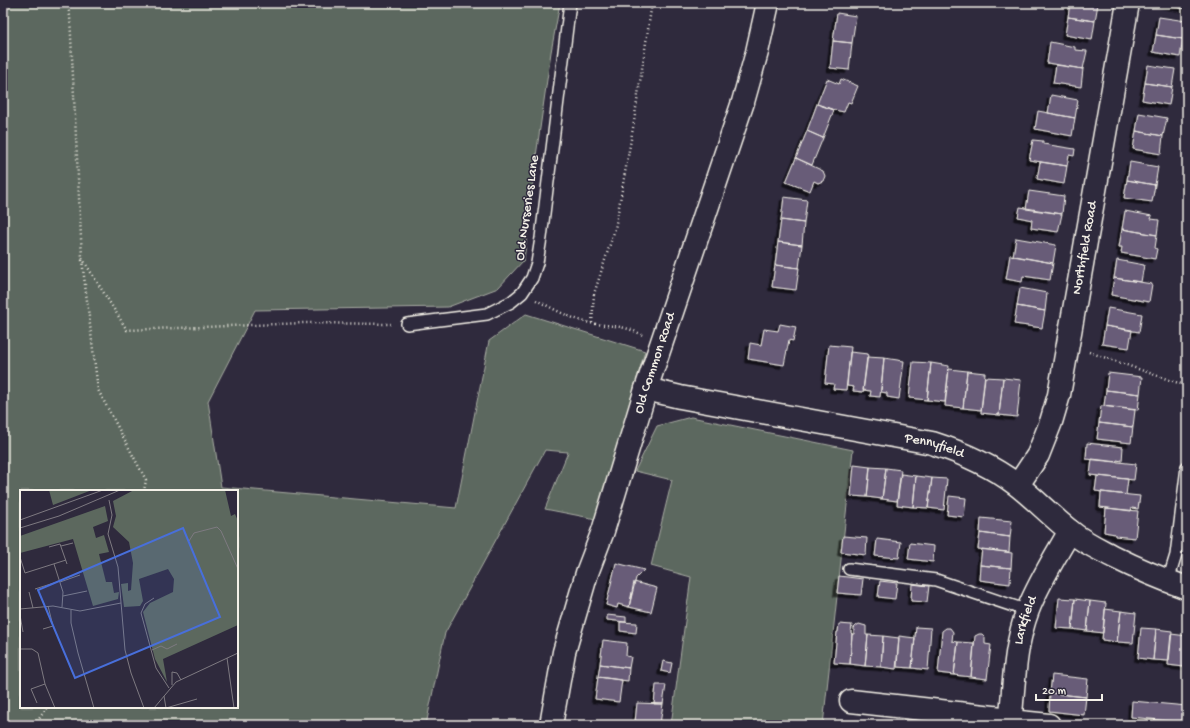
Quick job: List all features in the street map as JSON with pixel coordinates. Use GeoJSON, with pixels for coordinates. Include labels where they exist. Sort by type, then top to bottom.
{"type":"FeatureCollection","features":[{"type":"Feature","properties":{"kind":"street","name":"Old Common Road"},"geometry":{"type":"LineString","coordinates":[[551,725],[564,652],[587,574],[603,530],[660,347],[743,102],[757,52],[768,3]]}},
{"type":"Feature","properties":{"kind":"street","name":"Northfield Road"},"geometry":{"type":"LineString","coordinates":[[1018,485],[1038,455],[1051,422],[1059,395],[1128,3]]}},
{"type":"Feature","properties":{"kind":"street","name":"Pennyfield"},"geometry":{"type":"LineString","coordinates":[[646,390],[932,443],[956,451],[979,461],[1018,485],[1070,531],[1090,545],[1177,585]]}},
{"type":"Feature","properties":{"kind":"street","name":"Larkfield"},"geometry":{"type":"LineString","coordinates":[[1010,722],[1017,656],[1028,611],[1036,591],[1070,531]]}},
{"type":"Feature","properties":{"kind":"street"},"geometry":{"type":"LineString","coordinates":[[851,701],[917,717],[1049,725]]}},
{"type":"Feature","properties":{"kind":"lane","name":"Old Nurseries Lane"},"geometry":{"type":"LineString","coordinates":[[407,324],[487,314],[511,302],[522,293],[532,278],[537,263],[539,250],[570,3]]}},
{"type":"Feature","properties":{"kind":"lane"},"geometry":{"type":"LineString","coordinates":[[1177,585],[1176,555],[1187,467]]}},
{"type":"Feature","properties":{"kind":"lane"},"geometry":{"type":"LineString","coordinates":[[849,569],[936,580],[1028,611]]}},
{"type":"Feature","properties":{"kind":"path"},"geometry":{"type":"LineString","coordinates":[[67,3],[70,16],[82,258],[98,390],[146,480],[144,490]]}},
{"type":"Feature","properties":{"kind":"path"},"geometry":{"type":"LineString","coordinates":[[592,323],[594,294],[616,221],[652,3]]}},
{"type":"Feature","properties":{"kind":"path"},"geometry":{"type":"LineString","coordinates":[[82,258],[127,330],[304,322],[407,324]]}},
{"type":"Feature","properties":{"kind":"path"},"geometry":{"type":"LineString","coordinates":[[522,293],[573,318],[592,323],[627,328],[660,347]]}},
{"type":"Feature","properties":{"kind":"path"},"geometry":{"type":"LineString","coordinates":[[1068,344],[1187,386]]}},
{"type":"Feature","properties":{"kind":"path"},"geometry":{"type":"LineString","coordinates":[[35,725],[46,708]]}},
{"type":"Feature","properties":{"kind":"shaded area"},"geometry":{"type":"Polygon","coordinates":[[[3,3],[560,3],[551,52],[535,163],[524,260],[498,288],[448,307],[255,310],[208,401],[221,487],[456,508],[489,341],[526,314],[645,351],[596,519],[545,509],[568,452],[545,450],[445,633],[426,725],[3,725],[3,3]]]}},
{"type":"Feature","properties":{"kind":"shaded area"},"geometry":{"type":"Polygon","coordinates":[[[691,417],[853,450],[823,725],[671,725],[691,577],[651,566],[672,480],[635,471],[657,426],[691,417]]]}},
{"type":"Feature","properties":{"kind":"building"},"geometry":{"type":"Polygon","coordinates":[[[1070,3],[1098,4],[1095,21],[1068,17],[1070,3]]]}},
{"type":"Feature","properties":{"kind":"building"},"geometry":{"type":"Polygon","coordinates":[[[1187,3],[1187,9],[1161,4],[1187,3]]]}},
{"type":"Feature","properties":{"kind":"building"},"geometry":{"type":"Polygon","coordinates":[[[837,13],[856,16],[852,43],[833,41],[837,13]]]}},
{"type":"Feature","properties":{"kind":"building"},"geometry":{"type":"Polygon","coordinates":[[[1068,17],[1095,21],[1092,40],[1065,35],[1068,17]]]}},
{"type":"Feature","properties":{"kind":"building"},"geometry":{"type":"Polygon","coordinates":[[[1159,17],[1186,21],[1183,39],[1156,35],[1159,17]]]}},
{"type":"Feature","properties":{"kind":"building"},"geometry":{"type":"Polygon","coordinates":[[[1156,35],[1183,39],[1180,57],[1153,52],[1156,35]]]}},
{"type":"Feature","properties":{"kind":"building"},"geometry":{"type":"Polygon","coordinates":[[[833,41],[852,43],[849,70],[830,68],[833,41]]]}},
{"type":"Feature","properties":{"kind":"building"},"geometry":{"type":"Polygon","coordinates":[[[1050,42],[1075,47],[1075,50],[1087,51],[1083,69],[1047,63],[1050,42]]]}},
{"type":"Feature","properties":{"kind":"building"},"geometry":{"type":"Polygon","coordinates":[[[1056,65],[1083,69],[1081,87],[1053,83],[1056,65]]]}},
{"type":"Feature","properties":{"kind":"building"},"geometry":{"type":"Polygon","coordinates":[[[1148,65],[1175,69],[1172,87],[1145,83],[1148,65]]]}},
{"type":"Feature","properties":{"kind":"building"},"geometry":{"type":"Polygon","coordinates":[[[827,79],[839,84],[841,79],[858,86],[851,103],[848,102],[844,112],[817,104],[827,79]]]}},
{"type":"Feature","properties":{"kind":"building"},"geometry":{"type":"Polygon","coordinates":[[[1145,83],[1172,87],[1169,105],[1142,100],[1145,83]]]}},
{"type":"Feature","properties":{"kind":"building"},"geometry":{"type":"Polygon","coordinates":[[[1051,95],[1078,100],[1075,118],[1048,113],[1051,95]]]}},
{"type":"Feature","properties":{"kind":"building"},"geometry":{"type":"Polygon","coordinates":[[[817,104],[834,110],[823,138],[807,131],[817,104]]]}},
{"type":"Feature","properties":{"kind":"building"},"geometry":{"type":"Polygon","coordinates":[[[1038,111],[1075,118],[1072,136],[1035,129],[1038,111]]]}},
{"type":"Feature","properties":{"kind":"building"},"geometry":{"type":"Polygon","coordinates":[[[1139,113],[1167,118],[1163,136],[1136,131],[1139,113]]]}},
{"type":"Feature","properties":{"kind":"building"},"geometry":{"type":"Polygon","coordinates":[[[807,131],[823,138],[812,165],[796,158],[807,131]]]}},
{"type":"Feature","properties":{"kind":"building"},"geometry":{"type":"Polygon","coordinates":[[[1136,131],[1163,136],[1161,154],[1133,149],[1136,131]]]}},
{"type":"Feature","properties":{"kind":"building"},"geometry":{"type":"Polygon","coordinates":[[[1033,140],[1043,141],[1043,144],[1075,149],[1074,156],[1069,155],[1067,166],[1029,160],[1033,140]]]}},
{"type":"Feature","properties":{"kind":"building"},"geometry":{"type":"Polygon","coordinates":[[[796,158],[823,171],[825,176],[823,181],[818,183],[814,181],[810,191],[786,182],[796,158]]]}},
{"type":"Feature","properties":{"kind":"building"},"geometry":{"type":"Polygon","coordinates":[[[1040,162],[1067,166],[1064,184],[1037,179],[1040,162]]]}},
{"type":"Feature","properties":{"kind":"building"},"geometry":{"type":"Polygon","coordinates":[[[1130,162],[1158,167],[1155,185],[1127,180],[1130,162]]]}},
{"type":"Feature","properties":{"kind":"building"},"geometry":{"type":"Polygon","coordinates":[[[1127,180],[1155,185],[1152,202],[1124,198],[1127,180]]]}},
{"type":"Feature","properties":{"kind":"building"},"geometry":{"type":"Polygon","coordinates":[[[1029,191],[1064,196],[1062,214],[1026,209],[1029,191]]]}},
{"type":"Feature","properties":{"kind":"building"},"geometry":{"type":"Polygon","coordinates":[[[784,197],[807,200],[804,223],[781,220],[784,197]]]}},
{"type":"Feature","properties":{"kind":"building"},"geometry":{"type":"Polygon","coordinates":[[[1020,207],[1062,214],[1058,232],[1031,228],[1032,220],[1018,217],[1020,207]]]}},
{"type":"Feature","properties":{"kind":"building"},"geometry":{"type":"Polygon","coordinates":[[[1125,211],[1152,216],[1151,219],[1159,220],[1157,235],[1122,229],[1125,211]]]}},
{"type":"Feature","properties":{"kind":"building"},"geometry":{"type":"Polygon","coordinates":[[[781,220],[804,223],[802,245],[778,242],[781,220]]]}},
{"type":"Feature","properties":{"kind":"building"},"geometry":{"type":"Polygon","coordinates":[[[1122,229],[1157,235],[1155,259],[1121,253],[1122,247],[1119,247],[1122,229]]]}},
{"type":"Feature","properties":{"kind":"building"},"geometry":{"type":"Polygon","coordinates":[[[1016,238],[1056,245],[1053,263],[1013,256],[1016,238]]]}},
{"type":"Feature","properties":{"kind":"building"},"geometry":{"type":"Polygon","coordinates":[[[778,242],[802,245],[799,268],[775,265],[778,242]]]}},
{"type":"Feature","properties":{"kind":"building"},"geometry":{"type":"Polygon","coordinates":[[[1010,255],[1053,263],[1050,280],[1023,276],[1022,282],[1006,279],[1010,255]]]}},
{"type":"Feature","properties":{"kind":"building"},"geometry":{"type":"Polygon","coordinates":[[[1117,260],[1144,265],[1141,282],[1114,278],[1117,260]]]}},
{"type":"Feature","properties":{"kind":"building"},"geometry":{"type":"Polygon","coordinates":[[[775,265],[799,268],[796,290],[772,287],[775,265]]]}},
{"type":"Feature","properties":{"kind":"building"},"geometry":{"type":"Polygon","coordinates":[[[1114,278],[1152,284],[1149,302],[1111,295],[1114,278]]]}},
{"type":"Feature","properties":{"kind":"building"},"geometry":{"type":"Polygon","coordinates":[[[1020,288],[1047,293],[1045,311],[1017,306],[1020,288]]]}},
{"type":"Feature","properties":{"kind":"building"},"geometry":{"type":"Polygon","coordinates":[[[1017,306],[1045,311],[1042,328],[1014,324],[1017,306]]]}},
{"type":"Feature","properties":{"kind":"building"},"geometry":{"type":"Polygon","coordinates":[[[1108,308],[1142,314],[1139,332],[1105,326],[1108,308]]]}},
{"type":"Feature","properties":{"kind":"building"},"geometry":{"type":"Polygon","coordinates":[[[780,324],[796,327],[793,341],[789,340],[784,365],[748,359],[750,343],[761,345],[764,329],[778,331],[780,324]]]}},
{"type":"Feature","properties":{"kind":"building"},"geometry":{"type":"Polygon","coordinates":[[[1105,326],[1132,330],[1129,348],[1102,344],[1105,326]]]}},
{"type":"Feature","properties":{"kind":"building"},"geometry":{"type":"Polygon","coordinates":[[[829,345],[851,347],[846,390],[833,389],[834,384],[825,383],[829,345]]]}},
{"type":"Feature","properties":{"kind":"building"},"geometry":{"type":"Polygon","coordinates":[[[850,352],[868,354],[863,392],[853,391],[854,387],[847,386],[850,352]]]}},
{"type":"Feature","properties":{"kind":"building"},"geometry":{"type":"Polygon","coordinates":[[[867,357],[884,358],[880,397],[870,396],[871,391],[863,390],[867,357]]]}},
{"type":"Feature","properties":{"kind":"building"},"geometry":{"type":"Polygon","coordinates":[[[884,358],[904,361],[899,399],[887,397],[887,393],[881,392],[884,358]]]}},
{"type":"Feature","properties":{"kind":"building"},"geometry":{"type":"Polygon","coordinates":[[[913,362],[931,363],[927,400],[909,398],[913,362]]]}},
{"type":"Feature","properties":{"kind":"building"},"geometry":{"type":"Polygon","coordinates":[[[931,363],[949,366],[945,402],[927,400],[931,363]]]}},
{"type":"Feature","properties":{"kind":"building"},"geometry":{"type":"Polygon","coordinates":[[[949,369],[967,371],[963,408],[945,406],[949,369]]]}},
{"type":"Feature","properties":{"kind":"building"},"geometry":{"type":"Polygon","coordinates":[[[967,371],[985,373],[981,410],[963,408],[967,371]]]}},
{"type":"Feature","properties":{"kind":"building"},"geometry":{"type":"Polygon","coordinates":[[[1108,373],[1142,377],[1140,394],[1106,390],[1108,373]]]}},
{"type":"Feature","properties":{"kind":"building"},"geometry":{"type":"Polygon","coordinates":[[[985,377],[1003,378],[999,415],[981,413],[985,377]]]}},
{"type":"Feature","properties":{"kind":"building"},"geometry":{"type":"Polygon","coordinates":[[[1003,378],[1021,380],[1017,417],[999,415],[1003,378]]]}},
{"type":"Feature","properties":{"kind":"building"},"geometry":{"type":"Polygon","coordinates":[[[1106,390],[1140,394],[1138,410],[1104,406],[1106,390]]]}},
{"type":"Feature","properties":{"kind":"building"},"geometry":{"type":"Polygon","coordinates":[[[1101,406],[1135,410],[1133,427],[1099,423],[1101,406]]]}},
{"type":"Feature","properties":{"kind":"building"},"geometry":{"type":"Polygon","coordinates":[[[1099,423],[1133,427],[1131,443],[1097,439],[1099,423]]]}},
{"type":"Feature","properties":{"kind":"building"},"geometry":{"type":"Polygon","coordinates":[[[1087,443],[1123,447],[1122,461],[1117,460],[1116,462],[1086,459],[1087,443]]]}},
{"type":"Feature","properties":{"kind":"building"},"geometry":{"type":"Polygon","coordinates":[[[1092,459],[1136,464],[1134,480],[1090,475],[1092,459]]]}},
{"type":"Feature","properties":{"kind":"building"},"geometry":{"type":"Polygon","coordinates":[[[854,465],[870,467],[867,497],[851,496],[854,465]]]}},
{"type":"Feature","properties":{"kind":"building"},"geometry":{"type":"Polygon","coordinates":[[[870,467],[886,468],[882,499],[867,497],[870,467]]]}},
{"type":"Feature","properties":{"kind":"building"},"geometry":{"type":"Polygon","coordinates":[[[886,468],[901,470],[897,501],[882,499],[886,468]]]}},
{"type":"Feature","properties":{"kind":"building"},"geometry":{"type":"Polygon","coordinates":[[[901,474],[916,476],[913,507],[897,505],[901,474]]]}},
{"type":"Feature","properties":{"kind":"building"},"geometry":{"type":"Polygon","coordinates":[[[916,476],[932,478],[928,508],[913,507],[916,476]]]}},
{"type":"Feature","properties":{"kind":"building"},"geometry":{"type":"Polygon","coordinates":[[[1097,476],[1128,479],[1126,495],[1095,491],[1097,476]]]}},
{"type":"Feature","properties":{"kind":"building"},"geometry":{"type":"Polygon","coordinates":[[[932,478],[947,479],[944,510],[928,508],[932,478]]]}},
{"type":"Feature","properties":{"kind":"building"},"geometry":{"type":"Polygon","coordinates":[[[1101,492],[1140,496],[1138,509],[1132,508],[1131,511],[1100,507],[1101,492]]]}},
{"type":"Feature","properties":{"kind":"building"},"geometry":{"type":"Polygon","coordinates":[[[949,496],[966,498],[964,517],[947,515],[949,496]]]}},
{"type":"Feature","properties":{"kind":"building"},"geometry":{"type":"Polygon","coordinates":[[[1106,508],[1138,511],[1135,538],[1115,536],[1115,534],[1104,532],[1106,508]]]}},
{"type":"Feature","properties":{"kind":"building"},"geometry":{"type":"Polygon","coordinates":[[[981,518],[1012,521],[1010,537],[980,533],[981,518]]]}},
{"type":"Feature","properties":{"kind":"building"},"geometry":{"type":"Polygon","coordinates":[[[980,533],[1010,537],[1009,552],[978,549],[980,533]]]}},
{"type":"Feature","properties":{"kind":"building"},"geometry":{"type":"Polygon","coordinates":[[[843,536],[867,538],[866,555],[841,552],[843,536]]]}},
{"type":"Feature","properties":{"kind":"building"},"geometry":{"type":"Polygon","coordinates":[[[877,539],[901,542],[899,558],[875,556],[877,539]]]}},
{"type":"Feature","properties":{"kind":"building"},"geometry":{"type":"Polygon","coordinates":[[[910,543],[934,546],[933,562],[908,559],[910,543]]]}},
{"type":"Feature","properties":{"kind":"building"},"geometry":{"type":"Polygon","coordinates":[[[982,549],[1012,553],[1011,568],[980,565],[982,549]]]}},
{"type":"Feature","properties":{"kind":"building"},"geometry":{"type":"Polygon","coordinates":[[[616,563],[644,570],[636,578],[629,607],[618,604],[617,608],[606,605],[616,563]]]}},
{"type":"Feature","properties":{"kind":"building"},"geometry":{"type":"Polygon","coordinates":[[[980,565],[1011,568],[1010,584],[979,580],[980,565]]]}},
{"type":"Feature","properties":{"kind":"building"},"geometry":{"type":"Polygon","coordinates":[[[839,576],[863,579],[861,595],[837,593],[839,576]]]}},
{"type":"Feature","properties":{"kind":"building"},"geometry":{"type":"Polygon","coordinates":[[[880,581],[897,583],[895,599],[878,597],[880,581]]]}},
{"type":"Feature","properties":{"kind":"building"},"geometry":{"type":"Polygon","coordinates":[[[634,582],[657,588],[651,612],[629,607],[634,582]]]}},
{"type":"Feature","properties":{"kind":"building"},"geometry":{"type":"Polygon","coordinates":[[[912,584],[929,586],[927,602],[911,601],[912,584]]]}},
{"type":"Feature","properties":{"kind":"building"},"geometry":{"type":"Polygon","coordinates":[[[1059,598],[1075,599],[1072,629],[1056,628],[1059,598]]]}},
{"type":"Feature","properties":{"kind":"building"},"geometry":{"type":"Polygon","coordinates":[[[1075,599],[1090,601],[1087,631],[1072,629],[1075,599]]]}},
{"type":"Feature","properties":{"kind":"building"},"geometry":{"type":"Polygon","coordinates":[[[1090,601],[1106,603],[1103,633],[1087,631],[1090,601]]]}},
{"type":"Feature","properties":{"kind":"building"},"geometry":{"type":"Polygon","coordinates":[[[1105,609],[1121,611],[1117,642],[1102,640],[1105,609]]]}},
{"type":"Feature","properties":{"kind":"building"},"geometry":{"type":"Polygon","coordinates":[[[1121,611],[1136,613],[1133,643],[1117,642],[1121,611]]]}},
{"type":"Feature","properties":{"kind":"building"},"geometry":{"type":"Polygon","coordinates":[[[607,615],[626,617],[626,622],[607,620],[607,615]]]}},
{"type":"Feature","properties":{"kind":"building"},"geometry":{"type":"Polygon","coordinates":[[[620,622],[637,623],[636,633],[620,631],[620,622]]]}},
{"type":"Feature","properties":{"kind":"building"},"geometry":{"type":"Polygon","coordinates":[[[839,624],[852,625],[850,664],[834,663],[839,624]]]}},
{"type":"Feature","properties":{"kind":"building"},"geometry":{"type":"Polygon","coordinates":[[[859,624],[866,626],[866,635],[868,635],[865,666],[850,664],[852,634],[854,634],[854,628],[859,624]]]}},
{"type":"Feature","properties":{"kind":"building"},"geometry":{"type":"Polygon","coordinates":[[[916,627],[931,628],[928,670],[912,668],[916,627]]]}},
{"type":"Feature","properties":{"kind":"building"},"geometry":{"type":"Polygon","coordinates":[[[946,628],[950,628],[953,632],[952,641],[958,642],[954,675],[938,673],[942,631],[946,628]]]}},
{"type":"Feature","properties":{"kind":"building"},"geometry":{"type":"Polygon","coordinates":[[[1141,628],[1156,629],[1153,660],[1138,658],[1141,628]]]}},
{"type":"Feature","properties":{"kind":"building"},"geometry":{"type":"Polygon","coordinates":[[[1156,629],[1172,631],[1169,661],[1153,660],[1156,629]]]}},
{"type":"Feature","properties":{"kind":"building"},"geometry":{"type":"Polygon","coordinates":[[[982,634],[985,637],[985,644],[991,645],[987,679],[971,677],[975,636],[982,634]]]}},
{"type":"Feature","properties":{"kind":"building"},"geometry":{"type":"Polygon","coordinates":[[[1171,634],[1187,636],[1184,667],[1168,665],[1171,634]]]}},
{"type":"Feature","properties":{"kind":"building"},"geometry":{"type":"Polygon","coordinates":[[[868,635],[883,636],[881,667],[865,666],[868,635]]]}},
{"type":"Feature","properties":{"kind":"building"},"geometry":{"type":"Polygon","coordinates":[[[883,636],[899,638],[896,669],[881,667],[883,636]]]}},
{"type":"Feature","properties":{"kind":"building"},"geometry":{"type":"Polygon","coordinates":[[[899,636],[915,638],[912,668],[897,667],[899,636]]]}},
{"type":"Feature","properties":{"kind":"building"},"geometry":{"type":"Polygon","coordinates":[[[1187,637],[1187,667],[1184,667],[1187,637]]]}},
{"type":"Feature","properties":{"kind":"building"},"geometry":{"type":"Polygon","coordinates":[[[603,640],[627,643],[626,656],[631,657],[629,668],[600,664],[603,640]]]}},
{"type":"Feature","properties":{"kind":"building"},"geometry":{"type":"Polygon","coordinates":[[[958,642],[974,643],[971,677],[954,675],[958,642]]]}},
{"type":"Feature","properties":{"kind":"building"},"geometry":{"type":"Polygon","coordinates":[[[663,661],[672,663],[670,673],[661,671],[663,661]]]}},
{"type":"Feature","properties":{"kind":"building"},"geometry":{"type":"Polygon","coordinates":[[[600,664],[629,668],[628,681],[598,677],[600,664]]]}},
{"type":"Feature","properties":{"kind":"building"},"geometry":{"type":"Polygon","coordinates":[[[1052,675],[1088,679],[1086,697],[1050,693],[1052,675]]]}},
{"type":"Feature","properties":{"kind":"building"},"geometry":{"type":"Polygon","coordinates":[[[598,677],[622,680],[619,702],[595,699],[598,677]]]}},
{"type":"Feature","properties":{"kind":"building"},"geometry":{"type":"Polygon","coordinates":[[[656,685],[666,685],[663,704],[654,704],[656,685]]]}},
{"type":"Feature","properties":{"kind":"building"},"geometry":{"type":"Polygon","coordinates":[[[1050,693],[1086,697],[1084,715],[1049,711],[1050,693]]]}},
{"type":"Feature","properties":{"kind":"building"},"geometry":{"type":"Polygon","coordinates":[[[1132,701],[1187,706],[1187,723],[1131,717],[1132,701]]]}},
{"type":"Feature","properties":{"kind":"building"},"geometry":{"type":"Polygon","coordinates":[[[637,703],[663,704],[660,724],[635,722],[637,703]]]}}]}
